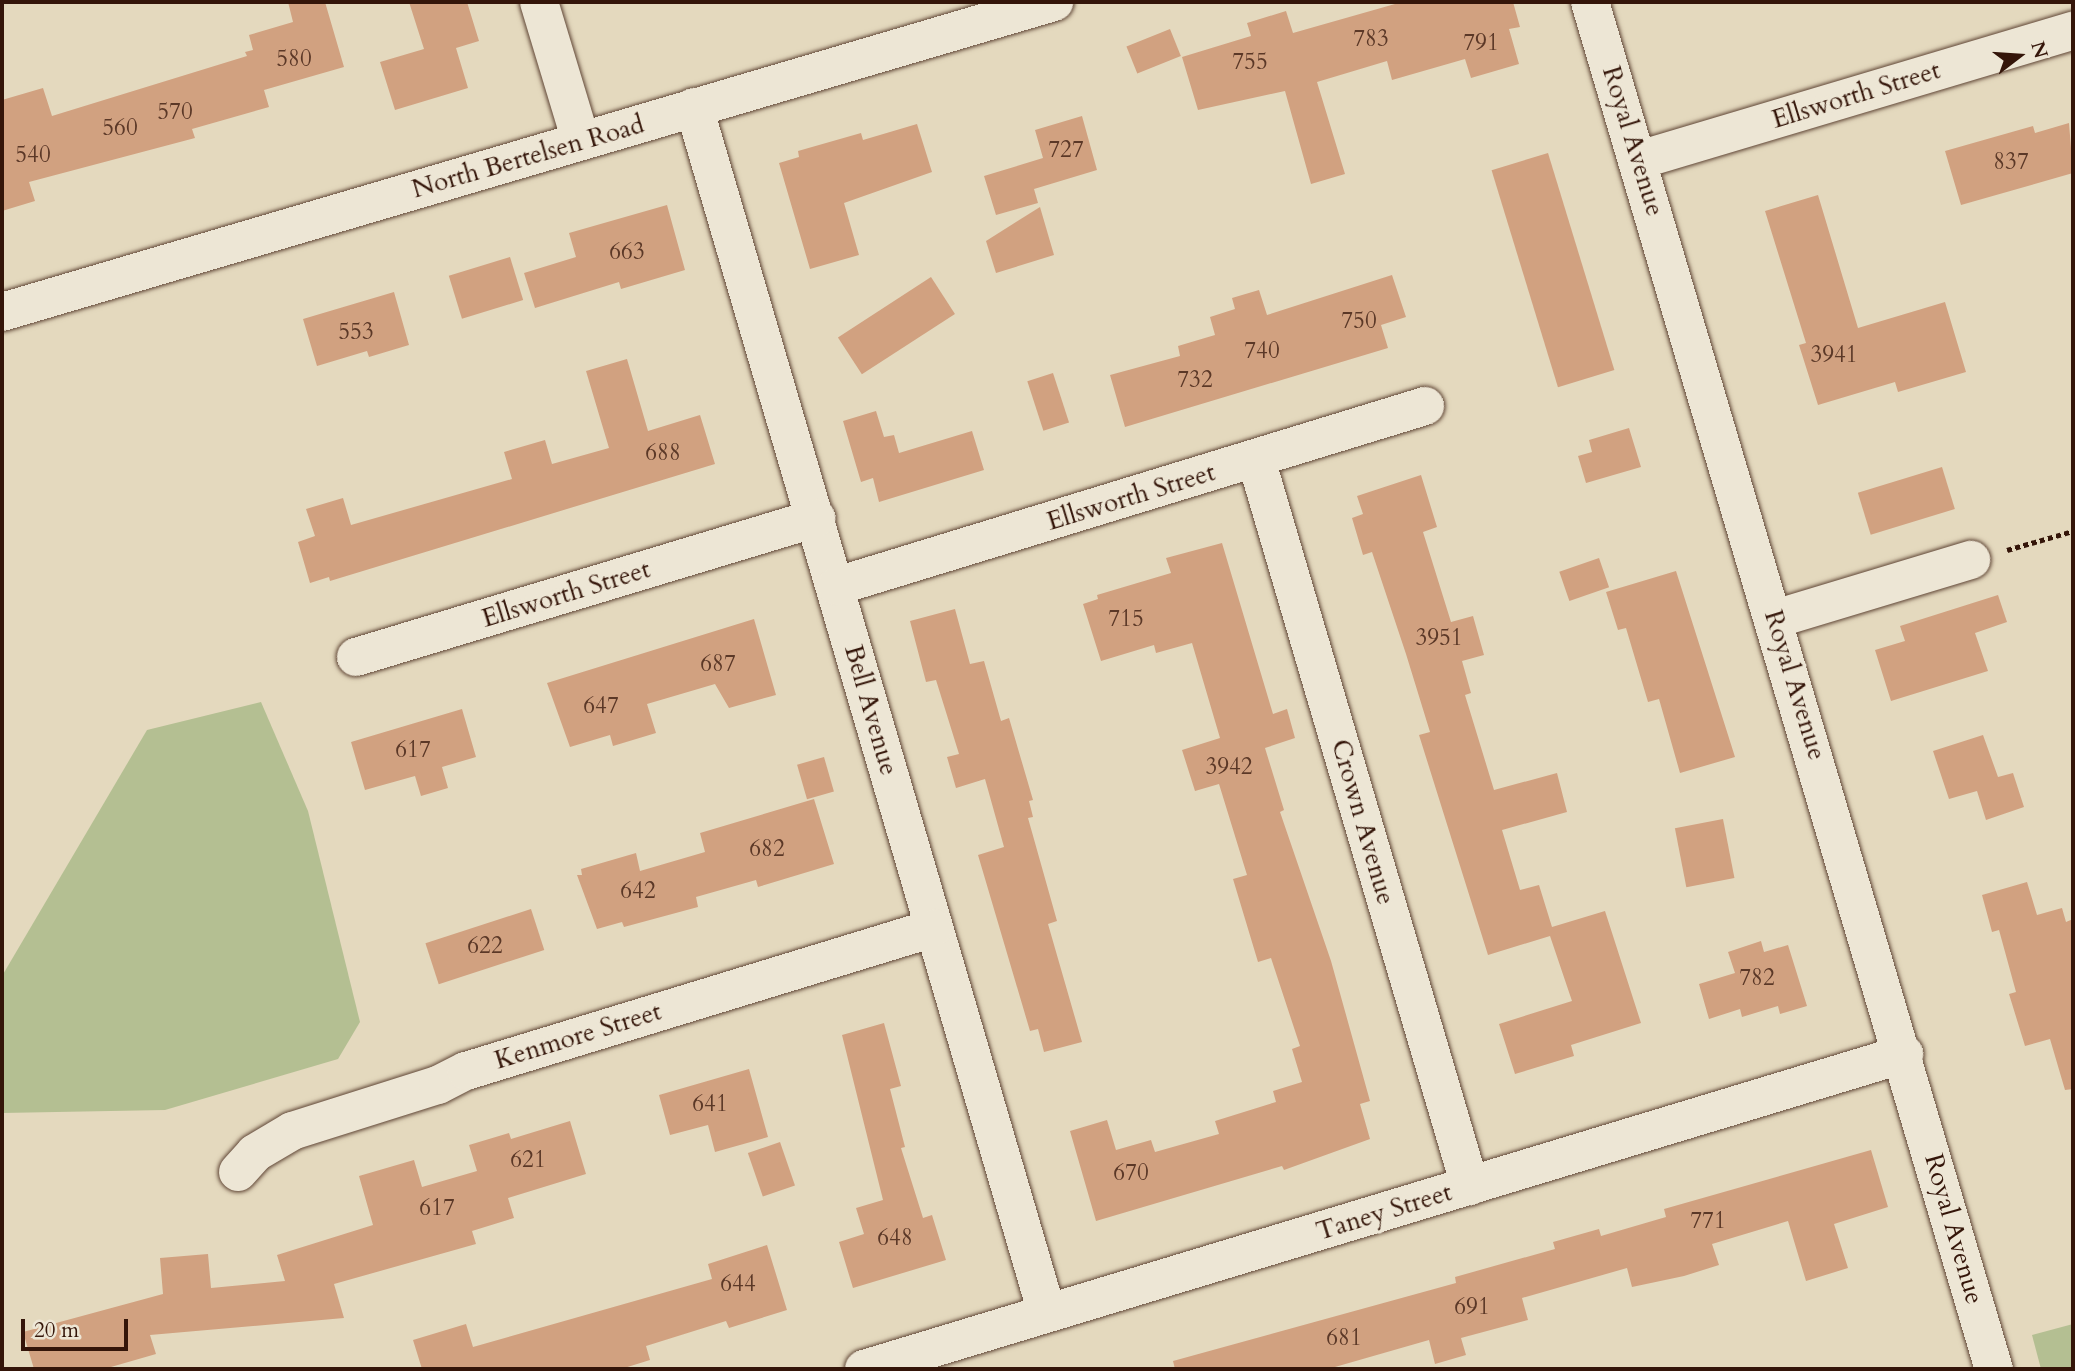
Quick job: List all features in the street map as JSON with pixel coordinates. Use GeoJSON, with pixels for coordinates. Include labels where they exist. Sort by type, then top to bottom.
{"type":"FeatureCollection","features":[{"type":"Feature","properties":{"kind":"street"},"geometry":{"type":"LineString","coordinates":[[539,2],[581,141]]}},
{"type":"Feature","properties":{"kind":"street","name":"North Bertelsen Road"},"geometry":{"type":"LineString","coordinates":[[2,312],[1054,2]]}},
{"type":"Feature","properties":{"kind":"street","name":"Royal Avenue"},"geometry":{"type":"LineString","coordinates":[[1590,2],[1904,1054],[1994,1369]]}},
{"type":"Feature","properties":{"kind":"street","name":"Ellsworth Street"},"geometry":{"type":"LineString","coordinates":[[1639,160],[2073,31]]}},
{"type":"Feature","properties":{"kind":"street","name":"Bell Avenue"},"geometry":{"type":"LineString","coordinates":[[694,107],[837,586],[933,928],[1047,1313]]}},
{"type":"Feature","properties":{"kind":"street","name":"Ellsworth Street"},"geometry":{"type":"LineString","coordinates":[[837,586],[1425,406]]}},
{"type":"Feature","properties":{"kind":"street","name":"Crown Avenue"},"geometry":{"type":"LineString","coordinates":[[1256,459],[1470,1186]]}},
{"type":"Feature","properties":{"kind":"street","name":"Ellsworth Street"},"geometry":{"type":"LineString","coordinates":[[356,657],[816,518]]}},
{"type":"Feature","properties":{"kind":"street"},"geometry":{"type":"LineString","coordinates":[[1775,620],[1971,560]]}},
{"type":"Feature","properties":{"kind":"street","name":"Kenmore Street"},"geometry":{"type":"LineString","coordinates":[[238,1172],[255,1153],[292,1131],[438,1084],[466,1071],[933,928]]}},
{"type":"Feature","properties":{"kind":"street","name":"Taney Street"},"geometry":{"type":"LineString","coordinates":[[864,1369],[1904,1054]]}},
{"type":"Feature","properties":{"kind":"path"},"geometry":{"type":"LineString","coordinates":[[1971,560],[2073,531]]}},
{"type":"Feature","properties":{"kind":"green space"},"geometry":{"type":"Polygon","coordinates":[[[261,702],[308,811],[360,1022],[338,1059],[165,1110],[2,1113],[2,976],[147,730],[261,702]]]}},
{"type":"Feature","properties":{"kind":"green space"},"geometry":{"type":"Polygon","coordinates":[[[2073,1324],[2073,1369],[2041,1369],[2032,1335],[2073,1324]]]}},
{"type":"Feature","properties":{"kind":"building"},"geometry":{"type":"Polygon","coordinates":[[[288,2],[325,2],[344,67],[264,90],[269,107],[192,129],[195,138],[29,182],[35,201],[2,211],[2,100],[43,88],[52,116],[247,56],[245,52],[253,50],[249,35],[293,22],[288,2]]]}},
{"type":"Feature","properties":{"kind":"building"},"geometry":{"type":"Polygon","coordinates":[[[409,2],[467,2],[479,41],[456,48],[468,88],[395,110],[380,62],[424,49],[409,2]]]}},
{"type":"Feature","properties":{"kind":"building"},"geometry":{"type":"Polygon","coordinates":[[[1402,2],[1513,2],[1520,27],[1509,29],[1519,64],[1471,78],[1465,59],[1392,80],[1387,61],[1317,82],[1345,174],[1311,184],[1285,91],[1198,110],[1182,57],[1251,36],[1247,23],[1286,11],[1293,33],[1402,2]]]}},
{"type":"Feature","properties":{"kind":"building"},"geometry":{"type":"Polygon","coordinates":[[[1170,29],[1181,56],[1137,73],[1126,47],[1170,29]]]}},
{"type":"Feature","properties":{"kind":"building"},"geometry":{"type":"Polygon","coordinates":[[[1082,116],[1097,170],[1034,189],[1038,203],[996,215],[984,176],[1043,158],[1035,130],[1082,116]]]}},
{"type":"Feature","properties":{"kind":"building"},"geometry":{"type":"Polygon","coordinates":[[[2069,123],[2073,173],[1961,205],[1945,151],[2033,126],[2035,133],[2069,123]]]}},
{"type":"Feature","properties":{"kind":"building"},"geometry":{"type":"Polygon","coordinates":[[[917,124],[932,172],[844,203],[859,255],[810,269],[779,163],[799,157],[798,151],[861,133],[863,140],[917,124]]]}},
{"type":"Feature","properties":{"kind":"building"},"geometry":{"type":"Polygon","coordinates":[[[1548,153],[1614,370],[1558,387],[1492,170],[1548,153]]]}},
{"type":"Feature","properties":{"kind":"building"},"geometry":{"type":"Polygon","coordinates":[[[1818,195],[1858,328],[1945,302],[1966,372],[1898,392],[1895,382],[1818,405],[1799,345],[1806,343],[1765,211],[1818,195]]]}},
{"type":"Feature","properties":{"kind":"building"},"geometry":{"type":"Polygon","coordinates":[[[667,205],[685,270],[621,289],[619,282],[535,308],[524,273],[576,257],[569,233],[667,205]]]}},
{"type":"Feature","properties":{"kind":"building"},"geometry":{"type":"Polygon","coordinates":[[[1040,207],[1054,255],[996,273],[986,241],[1040,207]]]}},
{"type":"Feature","properties":{"kind":"building"},"geometry":{"type":"Polygon","coordinates":[[[510,257],[523,300],[462,319],[449,276],[510,257]]]}},
{"type":"Feature","properties":{"kind":"building"},"geometry":{"type":"Polygon","coordinates":[[[1392,275],[1406,317],[1381,325],[1388,348],[1125,427],[1110,375],[1180,356],[1178,346],[1215,335],[1210,317],[1235,309],[1232,298],[1259,290],[1267,315],[1392,275]]]}},
{"type":"Feature","properties":{"kind":"building"},"geometry":{"type":"Polygon","coordinates":[[[931,277],[955,314],[862,374],[838,337],[931,277]]]}},
{"type":"Feature","properties":{"kind":"building"},"geometry":{"type":"Polygon","coordinates":[[[394,292],[409,345],[369,357],[367,351],[317,366],[303,319],[394,292]]]}},
{"type":"Feature","properties":{"kind":"building"},"geometry":{"type":"Polygon","coordinates":[[[627,359],[648,431],[700,415],[715,464],[330,581],[329,577],[310,583],[298,542],[315,536],[306,509],[343,498],[351,525],[512,479],[504,452],[545,440],[552,464],[609,448],[586,371],[627,359]]]}},
{"type":"Feature","properties":{"kind":"building"},"geometry":{"type":"Polygon","coordinates":[[[1053,373],[1069,422],[1043,431],[1027,381],[1053,373]]]}},
{"type":"Feature","properties":{"kind":"building"},"geometry":{"type":"Polygon","coordinates":[[[876,411],[884,437],[894,435],[899,453],[972,431],[984,470],[879,502],[873,478],[861,482],[843,421],[876,411]]]}},
{"type":"Feature","properties":{"kind":"building"},"geometry":{"type":"Polygon","coordinates":[[[1629,428],[1641,467],[1586,483],[1578,456],[1592,452],[1589,440],[1629,428]]]}},
{"type":"Feature","properties":{"kind":"building"},"geometry":{"type":"Polygon","coordinates":[[[1942,467],[1955,509],[1871,535],[1858,493],[1942,467]]]}},
{"type":"Feature","properties":{"kind":"building"},"geometry":{"type":"Polygon","coordinates":[[[1421,475],[1437,527],[1423,532],[1451,622],[1473,616],[1484,655],[1462,661],[1471,693],[1465,695],[1494,790],[1557,773],[1567,812],[1502,830],[1520,890],[1539,885],[1552,927],[1605,911],[1641,1023],[1571,1045],[1574,1056],[1515,1074],[1499,1024],[1572,1001],[1550,936],[1488,955],[1419,735],[1430,732],[1406,654],[1372,552],[1363,555],[1352,518],[1363,514],[1357,496],[1421,475]]]}},
{"type":"Feature","properties":{"kind":"building"},"geometry":{"type":"Polygon","coordinates":[[[1222,543],[1273,714],[1287,709],[1295,738],[1265,748],[1284,810],[1280,812],[1331,961],[1370,1101],[1360,1104],[1370,1139],[1284,1170],[1282,1166],[1096,1221],[1070,1131],[1107,1120],[1116,1150],[1151,1140],[1155,1152],[1219,1134],[1215,1121],[1276,1102],[1273,1091],[1302,1082],[1292,1049],[1300,1046],[1271,958],[1258,962],[1233,879],[1247,875],[1219,784],[1195,791],[1182,750],[1220,738],[1192,643],[1156,653],[1154,645],[1101,661],[1083,604],[1098,599],[1097,595],[1171,573],[1166,558],[1222,543]]]}},
{"type":"Feature","properties":{"kind":"building"},"geometry":{"type":"Polygon","coordinates":[[[1599,558],[1609,587],[1569,601],[1559,572],[1599,558]]]}},
{"type":"Feature","properties":{"kind":"building"},"geometry":{"type":"Polygon","coordinates":[[[1676,571],[1735,757],[1680,773],[1659,699],[1648,702],[1626,628],[1618,630],[1606,592],[1676,571]]]}},
{"type":"Feature","properties":{"kind":"building"},"geometry":{"type":"Polygon","coordinates":[[[1998,595],[2007,622],[1975,633],[1988,671],[1891,701],[1875,650],[1905,641],[1900,626],[1998,595]]]}},
{"type":"Feature","properties":{"kind":"building"},"geometry":{"type":"Polygon","coordinates":[[[955,609],[970,664],[984,661],[1001,721],[1009,718],[1033,800],[1029,801],[1033,817],[1028,818],[1057,921],[1048,924],[1082,1042],[1044,1052],[1038,1029],[1030,1031],[978,855],[1004,847],[985,779],[956,788],[947,757],[959,754],[936,680],[926,682],[910,621],[955,609]]]}},
{"type":"Feature","properties":{"kind":"building"},"geometry":{"type":"Polygon","coordinates":[[[754,619],[776,695],[729,708],[715,684],[647,704],[656,733],[613,746],[610,735],[570,747],[547,683],[754,619]]]}},
{"type":"Feature","properties":{"kind":"building"},"geometry":{"type":"Polygon","coordinates":[[[462,709],[476,757],[442,767],[448,788],[421,796],[415,776],[365,790],[351,742],[462,709]]]}},
{"type":"Feature","properties":{"kind":"building"},"geometry":{"type":"Polygon","coordinates":[[[1983,735],[1998,777],[2013,773],[2024,807],[1986,820],[1977,791],[1949,799],[1933,751],[1983,735]]]}},
{"type":"Feature","properties":{"kind":"building"},"geometry":{"type":"Polygon","coordinates":[[[824,757],[834,792],[807,799],[797,765],[824,757]]]}},
{"type":"Feature","properties":{"kind":"building"},"geometry":{"type":"Polygon","coordinates":[[[814,799],[834,864],[758,887],[756,880],[696,897],[698,907],[624,927],[622,922],[597,929],[577,875],[582,875],[581,869],[636,853],[640,871],[705,852],[700,833],[814,799]]]}},
{"type":"Feature","properties":{"kind":"building"},"geometry":{"type":"Polygon","coordinates":[[[1723,819],[1734,878],[1686,887],[1675,828],[1723,819]]]}},
{"type":"Feature","properties":{"kind":"building"},"geometry":{"type":"Polygon","coordinates":[[[2027,882],[2037,915],[2062,908],[2066,922],[2073,919],[2073,1089],[2065,1090],[2050,1039],[2025,1046],[2009,994],[2016,992],[1999,930],[1992,932],[1982,895],[2027,882]]]}},
{"type":"Feature","properties":{"kind":"building"},"geometry":{"type":"Polygon","coordinates":[[[531,909],[544,950],[439,984],[425,943],[531,909]]]}},
{"type":"Feature","properties":{"kind":"building"},"geometry":{"type":"Polygon","coordinates":[[[1761,941],[1764,952],[1788,945],[1807,1006],[1780,1014],[1778,1006],[1742,1017],[1740,1009],[1709,1019],[1699,984],[1735,973],[1728,952],[1761,941]]]}},
{"type":"Feature","properties":{"kind":"building"},"geometry":{"type":"Polygon","coordinates":[[[884,1023],[901,1086],[890,1089],[905,1147],[901,1148],[923,1218],[932,1215],[946,1260],[853,1288],[839,1242],[864,1234],[856,1208],[883,1200],[842,1035],[884,1023]]]}},
{"type":"Feature","properties":{"kind":"building"},"geometry":{"type":"Polygon","coordinates":[[[749,1069],[768,1137],[715,1152],[708,1125],[670,1135],[659,1095],[749,1069]]]}},
{"type":"Feature","properties":{"kind":"building"},"geometry":{"type":"Polygon","coordinates":[[[570,1121],[586,1174],[508,1198],[514,1218],[472,1231],[476,1244],[334,1284],[344,1318],[150,1335],[156,1354],[104,1369],[34,1369],[23,1332],[163,1294],[160,1258],[208,1254],[211,1288],[285,1281],[277,1255],[373,1225],[359,1176],[414,1160],[422,1187],[477,1171],[469,1145],[509,1133],[511,1139],[570,1121]]]}},
{"type":"Feature","properties":{"kind":"building"},"geometry":{"type":"Polygon","coordinates":[[[780,1142],[795,1185],[763,1197],[748,1153],[780,1142]]]}},
{"type":"Feature","properties":{"kind":"building"},"geometry":{"type":"Polygon","coordinates":[[[1871,1150],[1888,1207],[1834,1224],[1848,1268],[1806,1281],[1788,1221],[1712,1244],[1719,1265],[1684,1276],[1632,1287],[1627,1268],[1522,1298],[1528,1320],[1461,1338],[1466,1355],[1435,1364],[1429,1340],[1328,1369],[1175,1369],[1173,1361],[1456,1283],[1455,1277],[1555,1249],[1553,1242],[1599,1229],[1601,1236],[1666,1217],[1664,1209],[1871,1150]]]}},
{"type":"Feature","properties":{"kind":"building"},"geometry":{"type":"Polygon","coordinates":[[[767,1245],[787,1310],[729,1328],[726,1321],[646,1346],[650,1360],[621,1369],[422,1369],[413,1340],[466,1324],[473,1347],[712,1279],[708,1264],[767,1245]]]}}]}
